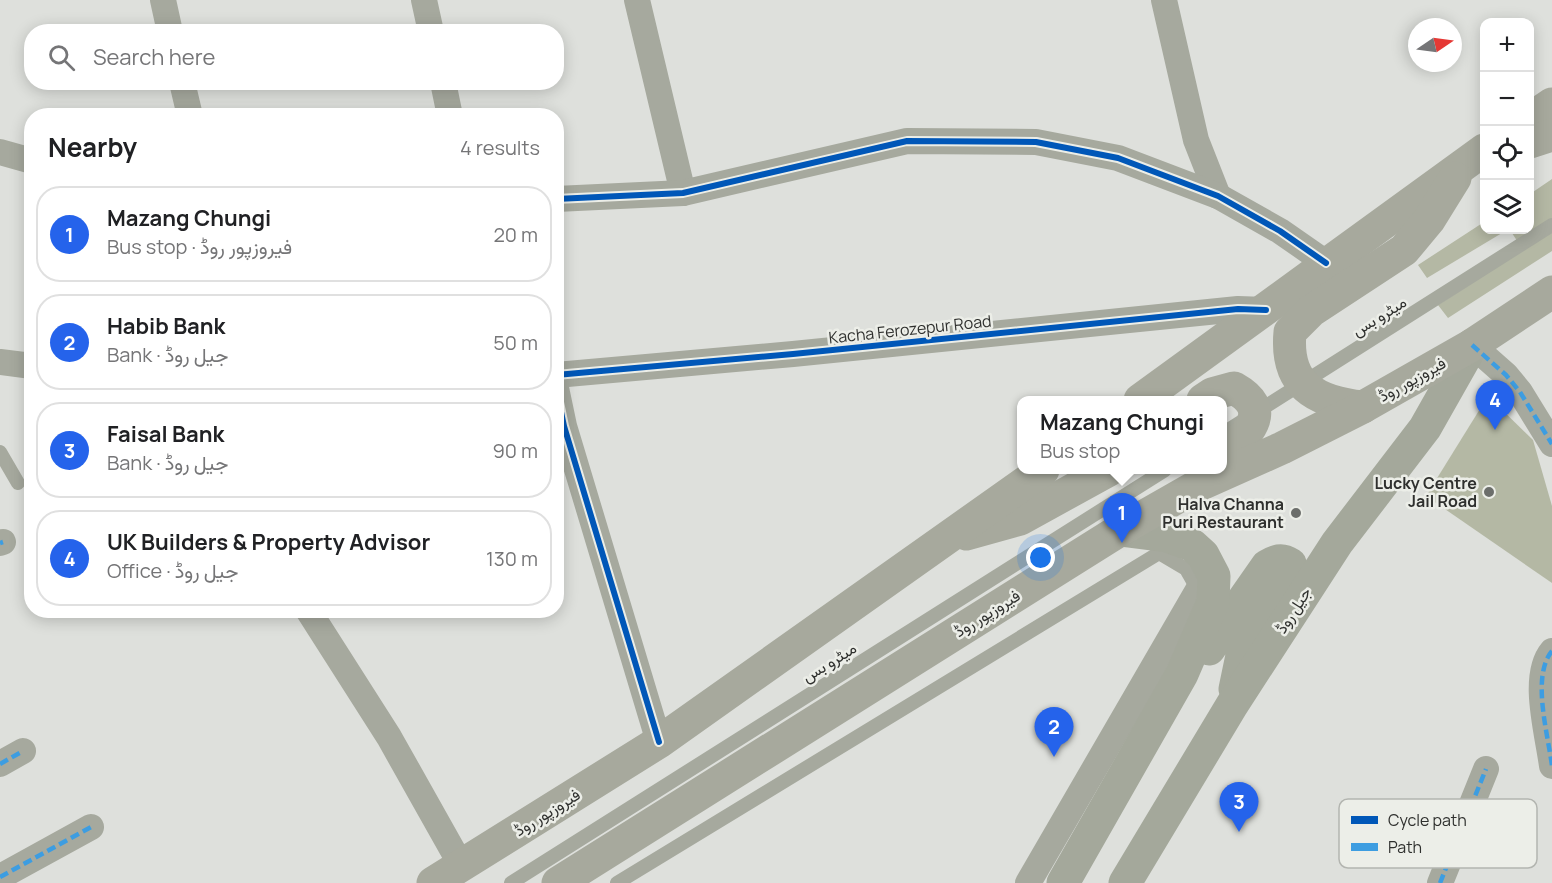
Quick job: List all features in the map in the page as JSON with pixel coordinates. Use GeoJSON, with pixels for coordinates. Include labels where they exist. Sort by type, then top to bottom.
{"type":"FeatureCollection","features":[{"type":"Feature","properties":{"kind":"main road"},"geometry":{"type":"LineString","coordinates":[[1534,116],[1552,104]]}},
{"type":"Feature","properties":{"kind":"main road"},"geometry":{"type":"LineString","coordinates":[[1534,141],[1552,135]]}},
{"type":"Feature","properties":{"kind":"main road"},"geometry":{"type":"LineString","coordinates":[[1146,396],[1266,310],[1326,263],[1477,158]]}},
{"type":"Feature","properties":{"kind":"main road"},"geometry":{"type":"LineString","coordinates":[[1363,407],[1333,404],[1319,397],[1298,377],[1288,353],[1290,332],[1311,311],[1404,250],[1477,158]]}},
{"type":"Feature","properties":{"kind":"main road","name":"فیروزپور روڈ"},"geometry":{"type":"LineString","coordinates":[[1227,469],[1282,448],[1363,407],[1472,345],[1552,292]]}},
{"type":"Feature","properties":{"kind":"main road","name":"جیل روڈ"},"geometry":{"type":"LineString","coordinates":[[1125,883],[1232,705],[1337,543],[1425,428],[1472,345]]}},
{"type":"Feature","properties":{"kind":"main road"},"geometry":{"type":"LineString","coordinates":[[1209,396],[1234,388],[1246,395],[1255,410],[1252,428],[1227,454]]}},
{"type":"Feature","properties":{"kind":"main road","name":"فیروزپور روڈ"},"geometry":{"type":"LineString","coordinates":[[433,883],[659,742],[1037,474]]}},
{"type":"Feature","properties":{"kind":"main road"},"geometry":{"type":"LineString","coordinates":[[944,540],[1020,519],[1102,474]]}},
{"type":"Feature","properties":{"kind":"main road","name":"فیروزپور روڈ"},"geometry":{"type":"LineString","coordinates":[[558,883],[1205,478]]}},
{"type":"Feature","properties":{"kind":"main road"},"geometry":{"type":"LineString","coordinates":[[1063,883],[1182,674],[1213,602],[1216,586],[1209,564],[1192,545],[1167,536],[1120,530]]}},
{"type":"Feature","properties":{"kind":"main road"},"geometry":{"type":"LineString","coordinates":[[1182,674],[1198,665],[1267,566],[1277,560],[1284,560],[1290,564],[1291,569],[1245,642],[1232,705]]}},
{"type":"Feature","properties":{"kind":"street"},"geometry":{"type":"LineString","coordinates":[[163,0],[169,24]]}},
{"type":"Feature","properties":{"kind":"street"},"geometry":{"type":"LineString","coordinates":[[424,0],[429,24]]}},
{"type":"Feature","properties":{"kind":"street"},"geometry":{"type":"LineString","coordinates":[[637,0],[683,193]]}},
{"type":"Feature","properties":{"kind":"street"},"geometry":{"type":"LineString","coordinates":[[1164,0],[1196,140],[1218,196]]}},
{"type":"Feature","properties":{"kind":"street"},"geometry":{"type":"LineString","coordinates":[[184,90],[187,108]]}},
{"type":"Feature","properties":{"kind":"street"},"geometry":{"type":"LineString","coordinates":[[445,90],[448,108]]}},
{"type":"Feature","properties":{"kind":"street"},"geometry":{"type":"LineString","coordinates":[[564,199],[683,193],[907,141],[1036,142],[1118,158],[1218,196],[1280,231],[1326,263]]}},
{"type":"Feature","properties":{"kind":"street"},"geometry":{"type":"LineString","coordinates":[[0,152],[24,159]]}},
{"type":"Feature","properties":{"kind":"street","name":"Kacha Ferozepur Road"},"geometry":{"type":"LineString","coordinates":[[564,374],[793,354],[1238,309],[1266,310]]}},
{"type":"Feature","properties":{"kind":"street"},"geometry":{"type":"LineString","coordinates":[[1472,345],[1506,375],[1520,392],[1552,444]]}},
{"type":"Feature","properties":{"kind":"street"},"geometry":{"type":"LineString","coordinates":[[0,362],[24,365]]}},
{"type":"Feature","properties":{"kind":"street"},"geometry":{"type":"LineString","coordinates":[[564,426],[659,742]]}},
{"type":"Feature","properties":{"kind":"street"},"geometry":{"type":"LineString","coordinates":[[1028,883],[1198,590]]}},
{"type":"Feature","properties":{"kind":"street"},"geometry":{"type":"LineString","coordinates":[[313,618],[390,737],[461,865]]}},
{"type":"Feature","properties":{"kind":"street"},"geometry":{"type":"LineString","coordinates":[[1552,651],[1546,658],[1540,682],[1552,766]]}},
{"type":"Feature","properties":{"kind":"street"},"geometry":{"type":"LineString","coordinates":[[0,764],[23,751]]}},
{"type":"Feature","properties":{"kind":"street"},"geometry":{"type":"LineString","coordinates":[[1474,799],[1486,769]]}},
{"type":"Feature","properties":{"kind":"street"},"geometry":{"type":"LineString","coordinates":[[0,877],[91,826]]}},
{"type":"Feature","properties":{"kind":"street"},"geometry":{"type":"LineString","coordinates":[[1440,883],[1446,868]]}},
{"type":"Feature","properties":{"kind":"lane","name":"میٹرو بس"},"geometry":{"type":"LineString","coordinates":[[1227,431],[1552,225]]}},
{"type":"Feature","properties":{"kind":"lane"},"geometry":{"type":"LineString","coordinates":[[0,452],[18,483]]}},
{"type":"Feature","properties":{"kind":"lane","name":"میٹرو بس"},"geometry":{"type":"LineString","coordinates":[[511,883],[1159,474]]}},
{"type":"Feature","properties":{"kind":"lane"},"geometry":{"type":"LineString","coordinates":[[617,883],[1160,553],[1186,569],[1198,590]]}},
{"type":"Feature","properties":{"kind":"building"},"geometry":{"type":"Polygon","coordinates":[[[1552,179],[1552,251],[1448,318],[1438,305],[1523,250],[1513,234],[1534,234],[1534,191],[1552,179]]]}},
{"type":"Feature","properties":{"kind":"building"},"geometry":{"type":"Polygon","coordinates":[[[1480,225],[1480,234],[1500,234],[1427,278],[1418,265],[1480,225]]]}},
{"type":"Feature","properties":{"kind":"building","name":"Lucky Centre Jail Road"},"geometry":{"type":"Polygon","coordinates":[[[1488,396],[1533,440],[1552,506],[1552,583],[1426,496],[1488,396]]]}},
{"type":"Feature","properties":{"kind":"marked path"},"geometry":{"type":"LineString","coordinates":[[1472,345],[1506,375],[1520,392],[1552,444]]}},
{"type":"Feature","properties":{"kind":"marked path"},"geometry":{"type":"LineString","coordinates":[[1552,651],[1546,662],[1542,690],[1552,766]]}},
{"type":"Feature","properties":{"kind":"marked path"},"geometry":{"type":"LineString","coordinates":[[0,764],[23,751]]}},
{"type":"Feature","properties":{"kind":"marked path"},"geometry":{"type":"LineString","coordinates":[[1474,799],[1486,769]]}},
{"type":"Feature","properties":{"kind":"marked path"},"geometry":{"type":"LineString","coordinates":[[0,877],[91,827]]}},
{"type":"Feature","properties":{"kind":"marked path"},"geometry":{"type":"LineString","coordinates":[[1440,883],[1446,868]]}},
{"type":"Feature","properties":{"kind":"cycle path"},"geometry":{"type":"LineString","coordinates":[[564,199],[683,193],[907,141],[1036,142],[1118,158],[1218,196],[1280,231],[1326,263]]}},
{"type":"Feature","properties":{"kind":"cycle path"},"geometry":{"type":"LineString","coordinates":[[564,374],[793,354],[1238,309],[1266,310]]}},
{"type":"Feature","properties":{"kind":"cycle path"},"geometry":{"type":"LineString","coordinates":[[564,426],[659,742]]}},
{"type":"Feature","properties":{"kind":"place","name":"UK Builders & Property Advisor"},"geometry":{"type":"Point","coordinates":[1495,430]}},
{"type":"Feature","properties":{"kind":"place","name":"Lucky Centre Jail Road"},"geometry":{"type":"Point","coordinates":[1489,492]}},
{"type":"Feature","properties":{"kind":"place","name":"Halva Channa Puri Restaurant"},"geometry":{"type":"Point","coordinates":[1296,513]}},
{"type":"Feature","properties":{"kind":"place","name":"Mazang Chungi"},"geometry":{"type":"Point","coordinates":[1122,543]}},
{"type":"Feature","properties":{"kind":"place","name":"Habib Bank"},"geometry":{"type":"Point","coordinates":[1054,757]}},
{"type":"Feature","properties":{"kind":"place","name":"Faisal Bank"},"geometry":{"type":"Point","coordinates":[1239,832]}}]}
